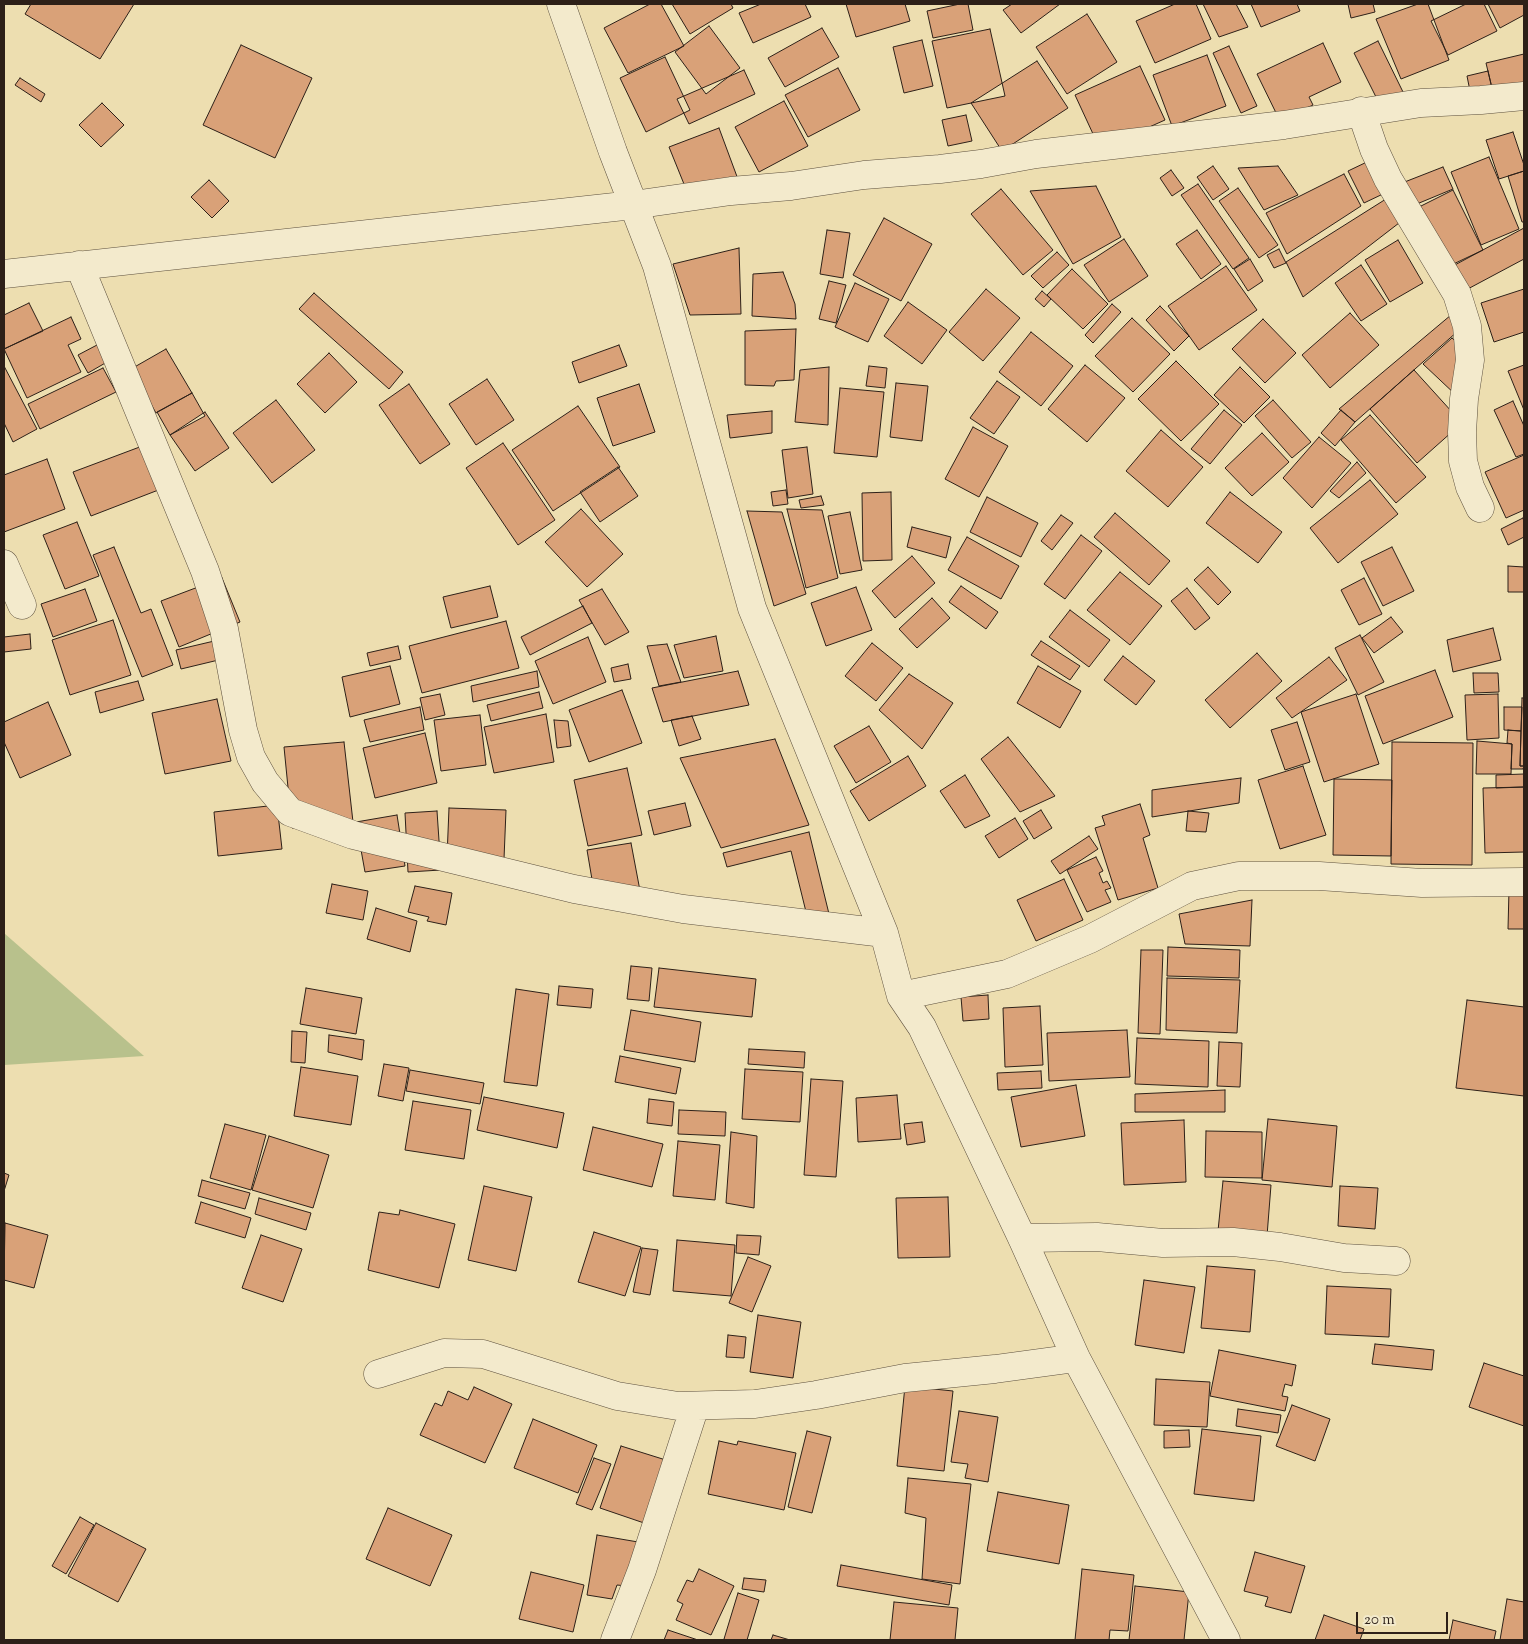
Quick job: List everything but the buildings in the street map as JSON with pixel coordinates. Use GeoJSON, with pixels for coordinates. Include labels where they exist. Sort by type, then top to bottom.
{"type":"FeatureCollection","features":[{"type":"Feature","properties":{"kind":"street"},"geometry":{"type":"LineString","coordinates":[[561,4],[633,205],[657,266],[752,608],[884,933],[901,996],[922,1027],[1022,1238],[1076,1358],[1226,1640]]}},
{"type":"Feature","properties":{"kind":"street"},"geometry":{"type":"LineString","coordinates":[[4,274],[633,205],[731,191],[791,186],[864,175],[982,164],[1036,154],[1226,133],[1421,103],[1524,96]]}},
{"type":"Feature","properties":{"kind":"street"},"geometry":{"type":"LineString","coordinates":[[1361,111],[1374,149],[1388,179],[1457,294],[1467,326],[1470,360],[1462,432],[1463,461],[1470,487],[1480,508]]}},
{"type":"Feature","properties":{"kind":"street"},"geometry":{"type":"LineString","coordinates":[[80,265],[205,571],[224,629],[243,730],[251,758],[265,782],[290,812],[353,835],[574,889],[683,909],[884,933]]}},
{"type":"Feature","properties":{"kind":"street"},"geometry":{"type":"LineString","coordinates":[[4,564],[22,605]]}},
{"type":"Feature","properties":{"kind":"street"},"geometry":{"type":"LineString","coordinates":[[901,996],[1007,974],[1090,939],[1192,886],[1239,876],[1318,876],[1422,883],[1524,882]]}},
{"type":"Feature","properties":{"kind":"street"},"geometry":{"type":"LineString","coordinates":[[1022,1238],[1097,1236],[1163,1243],[1233,1242],[1280,1247],[1344,1258],[1396,1262]]}},
{"type":"Feature","properties":{"kind":"street"},"geometry":{"type":"LineString","coordinates":[[378,1374],[444,1353],[483,1354],[617,1396],[678,1406],[695,1406],[755,1404],[816,1395],[905,1378],[996,1369],[1076,1358]]}},
{"type":"Feature","properties":{"kind":"street"},"geometry":{"type":"LineString","coordinates":[[615,1640],[642,1570],[695,1406]]}},
{"type":"Feature","properties":{"kind":"green space"},"geometry":{"type":"Polygon","coordinates":[[[4,933],[144,1056],[4,1065],[4,933]]]}}]}
